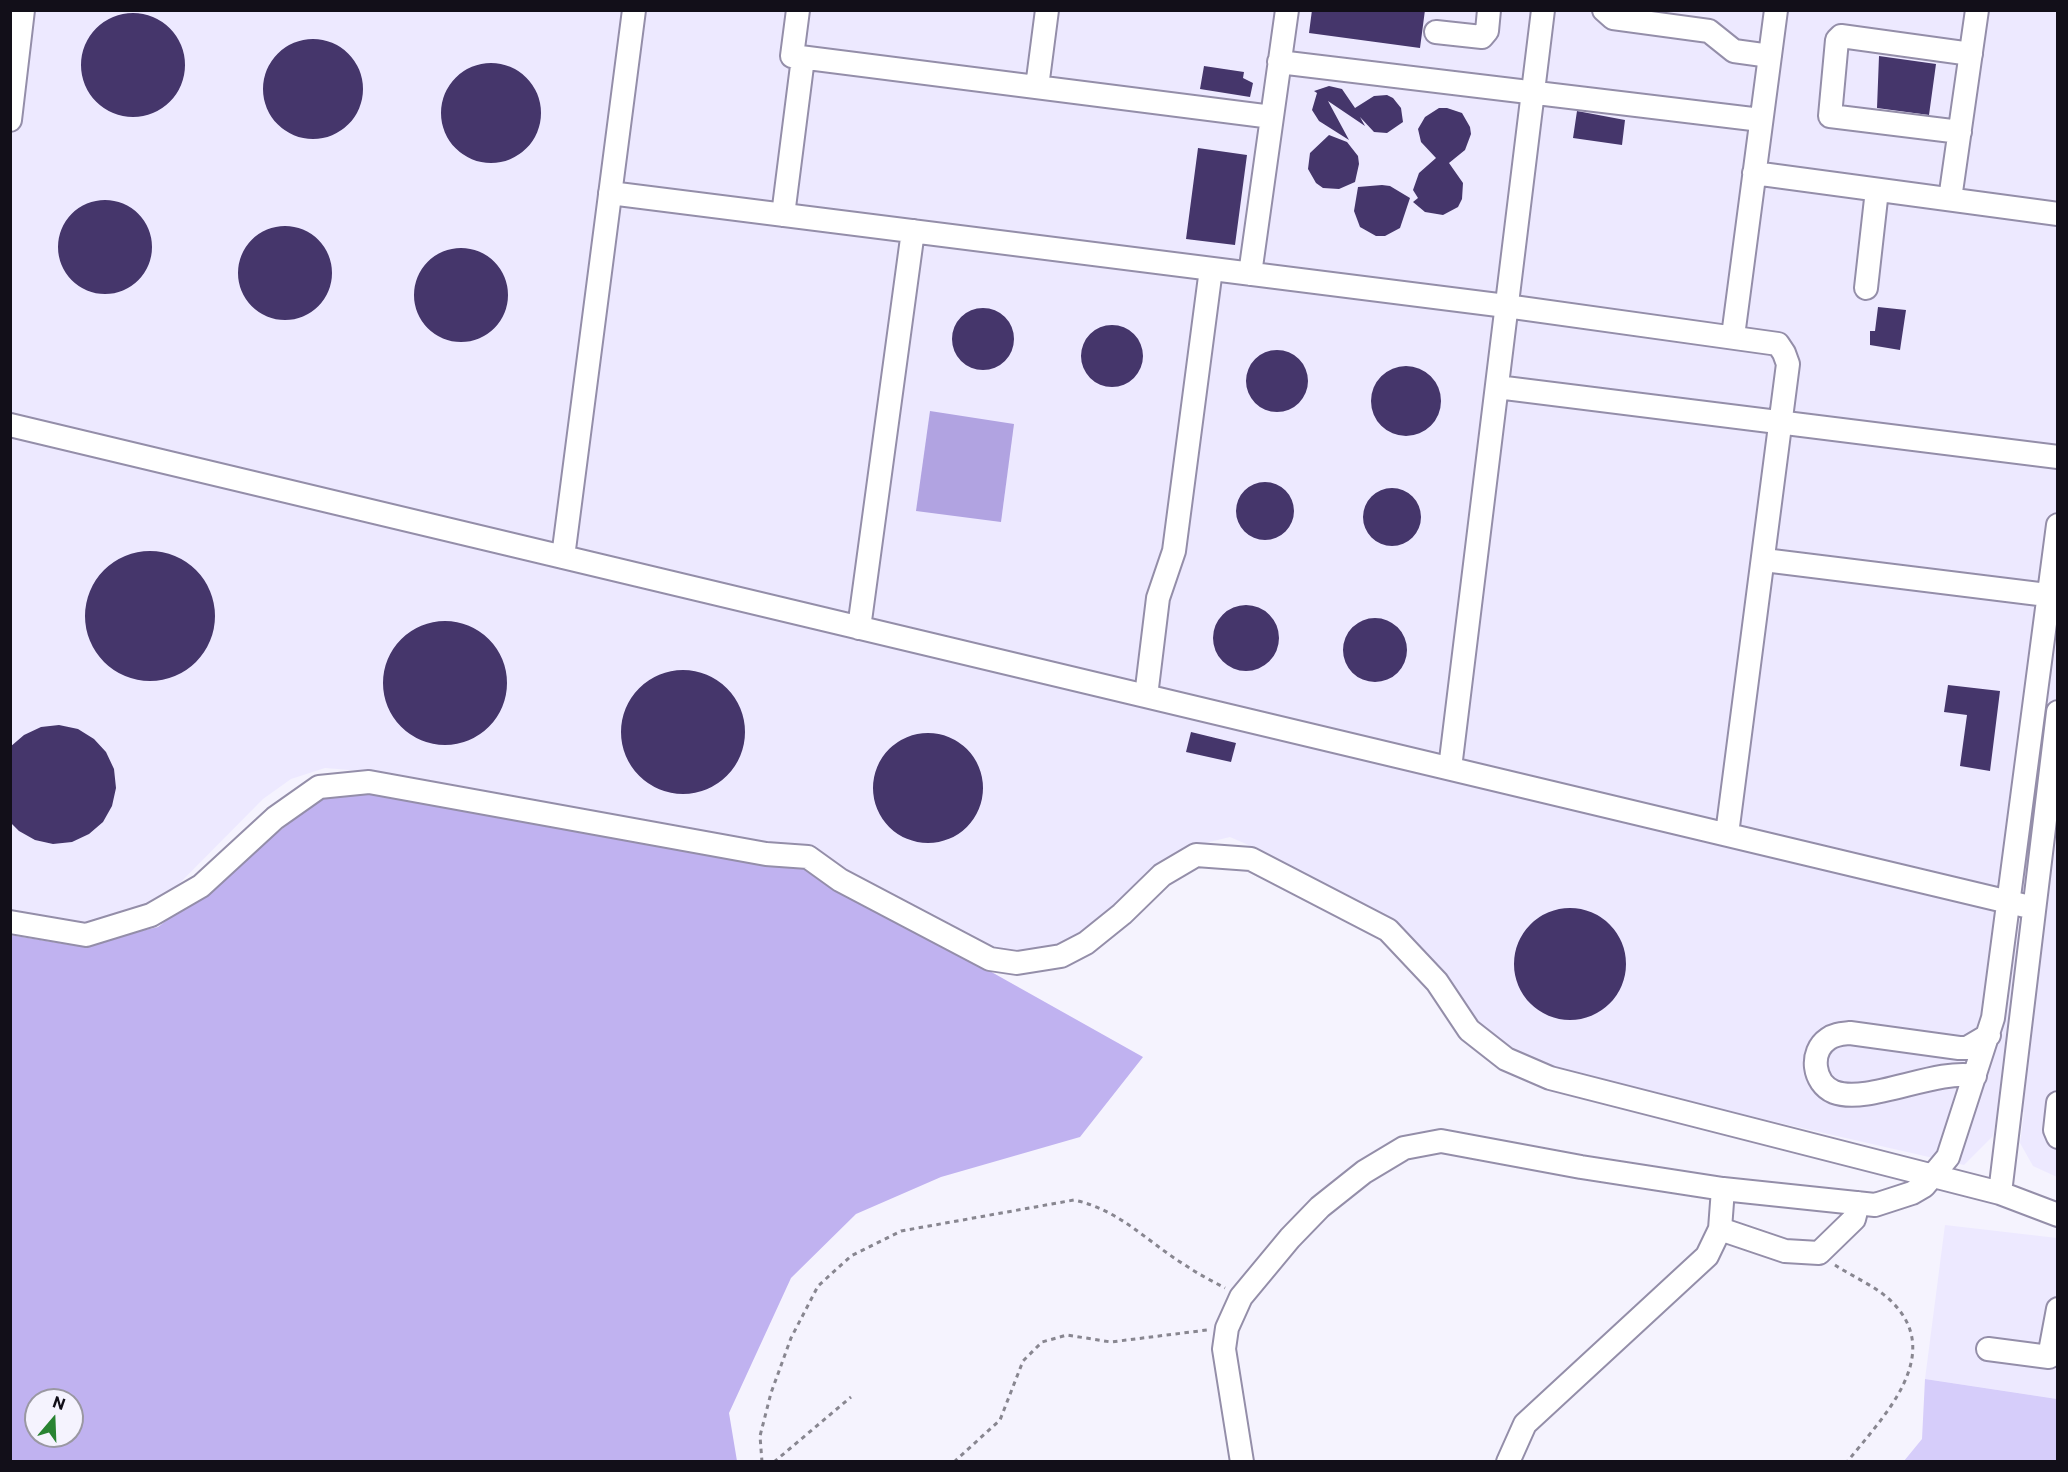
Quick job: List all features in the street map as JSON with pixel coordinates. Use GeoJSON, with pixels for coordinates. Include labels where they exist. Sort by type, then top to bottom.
{"type":"FeatureCollection","features":[{"type":"Feature","properties":{"kind":"lane"},"geometry":{"type":"LineString","coordinates":[[10,120],[23,10]]}},
{"type":"Feature","properties":{"kind":"lane"},"geometry":{"type":"LineString","coordinates":[[563,557],[634,10]]}},
{"type":"Feature","properties":{"kind":"lane"},"geometry":{"type":"LineString","coordinates":[[798,10],[792,56],[1272,117]]}},
{"type":"Feature","properties":{"kind":"lane"},"geometry":{"type":"LineString","coordinates":[[1037,87],[1047,10]]}},
{"type":"Feature","properties":{"kind":"lane"},"geometry":{"type":"LineString","coordinates":[[1250,274],[1287,10]]}},
{"type":"Feature","properties":{"kind":"lane"},"geometry":{"type":"LineString","coordinates":[[1436,32],[1482,37],[1487,31],[1489,10]]}},
{"type":"Feature","properties":{"kind":"lane"},"geometry":{"type":"LineString","coordinates":[[1450,768],[1543,10]]}},
{"type":"Feature","properties":{"kind":"lane"},"geometry":{"type":"LineString","coordinates":[[1604,10],[1613,18],[1709,31],[1734,51],[1770,56]]}},
{"type":"Feature","properties":{"kind":"lane"},"geometry":{"type":"LineString","coordinates":[[1733,336],[1776,10]]}},
{"type":"Feature","properties":{"kind":"lane"},"geometry":{"type":"LineString","coordinates":[[1950,200],[1977,10]]}},
{"type":"Feature","properties":{"kind":"lane"},"geometry":{"type":"LineString","coordinates":[[1960,132],[1830,116],[1837,40],[1841,36],[1971,54]]}},
{"type":"Feature","properties":{"kind":"lane"},"geometry":{"type":"LineString","coordinates":[[783,215],[803,58]]}},
{"type":"Feature","properties":{"kind":"lane"},"geometry":{"type":"LineString","coordinates":[[1280,62],[1761,120]]}},
{"type":"Feature","properties":{"kind":"lane"},"geometry":{"type":"LineString","coordinates":[[1754,173],[2058,214]]}},
{"type":"Feature","properties":{"kind":"lane"},"geometry":{"type":"LineString","coordinates":[[1866,288],[1877,190]]}},
{"type":"Feature","properties":{"kind":"lane"},"geometry":{"type":"LineString","coordinates":[[610,193],[1506,306],[1778,344],[1788,364],[1727,834]]}},
{"type":"Feature","properties":{"kind":"lane"},"geometry":{"type":"LineString","coordinates":[[859,628],[913,231]]}},
{"type":"Feature","properties":{"kind":"lane"},"geometry":{"type":"LineString","coordinates":[[1146,696],[1158,598],[1174,551],[1211,269]]}},
{"type":"Feature","properties":{"kind":"lane"},"geometry":{"type":"LineString","coordinates":[[1497,387],[2058,457]]}},
{"type":"Feature","properties":{"kind":"lane"},"geometry":{"type":"LineString","coordinates":[[10,425],[2034,908]]}},
{"type":"Feature","properties":{"kind":"lane"},"geometry":{"type":"LineString","coordinates":[[1242,1461],[1224,1349],[1227,1328],[1242,1297],[1290,1238],[1320,1207],[1364,1172],[1404,1148],[1441,1141],[1581,1167],[1724,1189],[1875,1205],[1912,1193],[1935,1176],[1948,1157],[1989,1035],[2010,902],[2045,632],[2047,595],[2058,525]]}},
{"type":"Feature","properties":{"kind":"lane"},"geometry":{"type":"LineString","coordinates":[[1764,560],[2047,595]]}},
{"type":"Feature","properties":{"kind":"lane"},"geometry":{"type":"LineString","coordinates":[[2000,1192],[2058,712]]}},
{"type":"Feature","properties":{"kind":"lane"},"geometry":{"type":"LineString","coordinates":[[10,922],[86,934],[151,915],[201,886],[275,818],[319,787],[369,782],[766,854],[808,857],[840,880],[990,959],[1017,963],[1061,956],[1086,943],[1122,914],[1161,875],[1196,855],[1251,858],[1388,930],[1437,982],[1469,1030],[1506,1059],[1550,1078],[2000,1192],[2058,1215]]}},
{"type":"Feature","properties":{"kind":"lane"},"geometry":{"type":"LineString","coordinates":[[1975,1076],[1958,1075],[1859,1094],[1841,1093],[1825,1087],[1819,1080],[1816,1060],[1826,1040],[1837,1034],[1850,1033],[1959,1048],[1967,1048],[1989,1035]]}},
{"type":"Feature","properties":{"kind":"lane"},"geometry":{"type":"LineString","coordinates":[[2058,1103],[2055,1130],[2058,1137]]}},
{"type":"Feature","properties":{"kind":"lane"},"geometry":{"type":"LineString","coordinates":[[1508,1461],[1525,1424],[1707,1256],[1720,1230],[1724,1189]]}},
{"type":"Feature","properties":{"kind":"lane"},"geometry":{"type":"LineString","coordinates":[[1720,1230],[1785,1251],[1819,1253],[1854,1218],[1858,1203]]}},
{"type":"Feature","properties":{"kind":"lane"},"geometry":{"type":"LineString","coordinates":[[1988,1349],[2049,1357],[2058,1310]]}},
{"type":"Feature","properties":{"kind":"path"},"geometry":{"type":"LineString","coordinates":[[762,1461],[760,1436],[771,1393],[791,1338],[818,1286],[851,1256],[901,1231],[1074,1200],[1096,1205],[1127,1222],[1184,1265],[1242,1297]]}},
{"type":"Feature","properties":{"kind":"path"},"geometry":{"type":"LineString","coordinates":[[1819,1253],[1891,1300],[1909,1322],[1913,1343],[1909,1371],[1900,1393],[1847,1461]]}},
{"type":"Feature","properties":{"kind":"path"},"geometry":{"type":"LineString","coordinates":[[954,1461],[1000,1420],[1023,1361],[1042,1342],[1067,1335],[1111,1342],[1227,1328]]}},
{"type":"Feature","properties":{"kind":"path"},"geometry":{"type":"LineString","coordinates":[[774,1461],[851,1397]]}},
{"type":"Feature","properties":{"kind":"shaded area"},"geometry":{"type":"Polygon","coordinates":[[[10,11],[2057,11],[2057,1177],[2033,1166],[2020,1143],[2024,1112],[1998,1108],[1993,1136],[1964,1165],[1583,1078],[1517,1054],[1493,1040],[1456,1003],[1401,930],[1284,868],[1262,851],[1230,837],[1189,847],[1145,873],[1101,922],[1066,943],[1031,953],[996,948],[966,936],[800,848],[386,773],[325,768],[291,779],[263,799],[163,900],[107,921],[79,925],[11,917],[10,11]]]}},
{"type":"Feature","properties":{"kind":"shaded area"},"geometry":{"type":"Polygon","coordinates":[[[930,411],[1014,424],[1001,522],[916,511],[930,411]]]}},
{"type":"Feature","properties":{"kind":"shaded area"},"geometry":{"type":"Polygon","coordinates":[[[370,793],[806,868],[1143,1057],[1080,1137],[941,1177],[856,1214],[791,1278],[729,1413],[737,1461],[11,1461],[10,935],[77,946],[158,927],[325,795],[370,793]]]}},
{"type":"Feature","properties":{"kind":"shaded area"},"geometry":{"type":"Polygon","coordinates":[[[1945,1225],[2057,1238],[2057,1399],[1925,1379],[1945,1225]]]}},
{"type":"Feature","properties":{"kind":"shaded area"},"geometry":{"type":"Polygon","coordinates":[[[1925,1379],[2057,1399],[2057,1461],[1904,1461],[1922,1439],[1925,1379]]]}},
{"type":"Feature","properties":{"kind":"building"},"geometry":{"type":"Polygon","coordinates":[[[1312,10],[1425,10],[1420,48],[1309,33],[1312,10]]]}},
{"type":"Feature","properties":{"kind":"building"},"geometry":{"type":"Polygon","coordinates":[[[133,13],[153,17],[170,28],[181,45],[185,65],[181,85],[170,102],[153,113],[133,117],[113,113],[96,102],[85,85],[81,65],[85,45],[96,28],[113,17],[133,13]]]}},
{"type":"Feature","properties":{"kind":"building"},"geometry":{"type":"Polygon","coordinates":[[[313,39],[332,43],[348,54],[359,70],[363,89],[359,108],[348,124],[332,135],[313,139],[294,135],[278,124],[267,108],[263,89],[267,70],[278,54],[294,43],[313,39]]]}},
{"type":"Feature","properties":{"kind":"building"},"geometry":{"type":"Polygon","coordinates":[[[1879,56],[1936,64],[1929,115],[1877,108],[1879,56]]]}},
{"type":"Feature","properties":{"kind":"building"},"geometry":{"type":"Polygon","coordinates":[[[491,63],[510,67],[526,78],[537,94],[541,113],[537,132],[526,148],[510,159],[491,163],[472,159],[456,148],[445,132],[441,113],[445,94],[456,78],[472,67],[491,63]]]}},
{"type":"Feature","properties":{"kind":"building"},"geometry":{"type":"Polygon","coordinates":[[[1204,66],[1244,72],[1243,78],[1253,83],[1250,97],[1200,89],[1204,66]]]}},
{"type":"Feature","properties":{"kind":"building"},"geometry":{"type":"Polygon","coordinates":[[[1329,86],[1342,89],[1355,108],[1374,96],[1387,95],[1393,98],[1401,108],[1403,122],[1387,133],[1374,132],[1360,117],[1365,126],[1328,101],[1349,140],[1319,121],[1312,110],[1317,93],[1314,91],[1329,86]]]}},
{"type":"Feature","properties":{"kind":"building"},"geometry":{"type":"Polygon","coordinates":[[[1439,108],[1462,113],[1470,127],[1471,134],[1465,150],[1449,163],[1463,183],[1462,199],[1458,207],[1443,215],[1425,212],[1413,202],[1418,198],[1413,190],[1419,173],[1436,158],[1421,142],[1418,129],[1425,117],[1439,108]]]}},
{"type":"Feature","properties":{"kind":"building"},"geometry":{"type":"Polygon","coordinates":[[[1577,111],[1625,120],[1622,145],[1573,138],[1577,111]]]}},
{"type":"Feature","properties":{"kind":"building"},"geometry":{"type":"Polygon","coordinates":[[[1329,135],[1347,142],[1358,156],[1359,164],[1355,182],[1339,189],[1323,188],[1316,183],[1308,169],[1310,153],[1329,135]]]}},
{"type":"Feature","properties":{"kind":"building"},"geometry":{"type":"Polygon","coordinates":[[[1198,148],[1247,155],[1235,245],[1186,239],[1198,148]]]}},
{"type":"Feature","properties":{"kind":"building"},"geometry":{"type":"Polygon","coordinates":[[[1390,186],[1410,198],[1400,228],[1385,236],[1376,236],[1360,227],[1354,211],[1358,187],[1390,186]]]}},
{"type":"Feature","properties":{"kind":"building"},"geometry":{"type":"Polygon","coordinates":[[[105,200],[123,203],[138,214],[149,229],[152,247],[149,265],[138,280],[123,291],[105,294],[87,291],[72,280],[61,265],[58,247],[61,229],[72,214],[87,203],[105,200]]]}},
{"type":"Feature","properties":{"kind":"building"},"geometry":{"type":"Polygon","coordinates":[[[285,226],[303,229],[318,240],[329,255],[332,273],[329,291],[318,306],[303,317],[285,320],[267,317],[252,306],[241,291],[238,273],[241,255],[252,240],[267,229],[285,226]]]}},
{"type":"Feature","properties":{"kind":"building"},"geometry":{"type":"Polygon","coordinates":[[[461,248],[479,252],[494,262],[504,277],[508,295],[504,313],[494,328],[479,338],[461,342],[443,338],[428,328],[418,313],[414,295],[418,277],[428,262],[443,252],[461,248]]]}},
{"type":"Feature","properties":{"kind":"building"},"geometry":{"type":"Polygon","coordinates":[[[1878,307],[1906,310],[1900,350],[1870,345],[1870,331],[1875,331],[1878,307]]]}},
{"type":"Feature","properties":{"kind":"building"},"geometry":{"type":"Polygon","coordinates":[[[977,308],[989,308],[1005,317],[1012,327],[1014,339],[1012,351],[1005,361],[989,370],[977,370],[966,365],[957,356],[952,345],[952,333],[957,322],[966,313],[977,308]]]}},
{"type":"Feature","properties":{"kind":"building"},"geometry":{"type":"Polygon","coordinates":[[[1106,325],[1118,325],[1134,334],[1141,344],[1143,356],[1141,368],[1134,378],[1118,387],[1106,387],[1095,382],[1086,373],[1081,362],[1081,350],[1086,339],[1095,330],[1106,325]]]}},
{"type":"Feature","properties":{"kind":"building"},"geometry":{"type":"Polygon","coordinates":[[[1271,350],[1283,350],[1299,359],[1306,369],[1308,381],[1306,393],[1299,403],[1283,412],[1271,412],[1260,407],[1251,398],[1246,387],[1246,375],[1251,364],[1260,355],[1271,350]]]}},
{"type":"Feature","properties":{"kind":"building"},"geometry":{"type":"Polygon","coordinates":[[[1406,366],[1425,372],[1435,382],[1441,401],[1435,420],[1425,430],[1406,436],[1387,430],[1377,420],[1371,401],[1377,382],[1387,372],[1406,366]]]}},
{"type":"Feature","properties":{"kind":"building"},"geometry":{"type":"Polygon","coordinates":[[[1259,482],[1271,482],[1286,490],[1294,505],[1294,517],[1286,532],[1271,540],[1259,540],[1244,532],[1236,517],[1236,505],[1244,490],[1259,482]]]}},
{"type":"Feature","properties":{"kind":"building"},"geometry":{"type":"Polygon","coordinates":[[[1386,488],[1398,488],[1413,496],[1421,511],[1421,523],[1413,538],[1398,546],[1386,546],[1371,538],[1363,523],[1363,511],[1371,496],[1386,488]]]}},
{"type":"Feature","properties":{"kind":"building"},"geometry":{"type":"Polygon","coordinates":[[[150,551],[175,556],[196,570],[210,591],[215,616],[210,641],[196,662],[175,676],[150,681],[125,676],[104,662],[90,641],[85,616],[90,591],[104,570],[125,556],[150,551]]]}},
{"type":"Feature","properties":{"kind":"building"},"geometry":{"type":"Polygon","coordinates":[[[1246,605],[1258,608],[1269,615],[1276,626],[1279,638],[1276,650],[1269,661],[1258,668],[1246,671],[1234,668],[1223,661],[1216,650],[1213,638],[1216,626],[1223,615],[1234,608],[1246,605]]]}},
{"type":"Feature","properties":{"kind":"building"},"geometry":{"type":"Polygon","coordinates":[[[1369,618],[1381,618],[1398,627],[1405,638],[1407,650],[1405,662],[1398,673],[1381,682],[1369,682],[1357,677],[1348,668],[1343,656],[1343,644],[1348,632],[1357,623],[1369,618]]]}},
{"type":"Feature","properties":{"kind":"building"},"geometry":{"type":"Polygon","coordinates":[[[445,621],[469,626],[480,631],[489,639],[497,648],[502,659],[507,683],[502,707],[497,718],[489,727],[480,735],[469,740],[445,745],[421,740],[410,735],[401,727],[393,718],[388,707],[383,683],[388,659],[393,648],[401,639],[410,631],[421,626],[445,621]]]}},
{"type":"Feature","properties":{"kind":"building"},"geometry":{"type":"Polygon","coordinates":[[[683,670],[707,674],[727,688],[741,708],[745,732],[741,756],[727,776],[707,790],[683,794],[659,790],[639,776],[625,756],[621,732],[625,708],[639,688],[659,674],[683,670]]]}},
{"type":"Feature","properties":{"kind":"building"},"geometry":{"type":"Polygon","coordinates":[[[1948,685],[2000,691],[1990,771],[1960,766],[1967,715],[1944,712],[1948,685]]]}},
{"type":"Feature","properties":{"kind":"building"},"geometry":{"type":"Polygon","coordinates":[[[59,725],[78,729],[94,739],[106,752],[114,769],[116,788],[112,806],[103,822],[89,834],[72,842],[53,844],[35,840],[19,831],[10,822],[10,747],[24,735],[41,727],[59,725]]]}},
{"type":"Feature","properties":{"kind":"building"},"geometry":{"type":"Polygon","coordinates":[[[1191,732],[1236,743],[1231,762],[1186,752],[1191,732]]]}},
{"type":"Feature","properties":{"kind":"building"},"geometry":{"type":"Polygon","coordinates":[[[928,733],[949,737],[967,749],[979,767],[983,788],[979,809],[967,827],[949,839],[928,843],[907,839],[889,827],[877,809],[873,788],[877,767],[889,749],[907,737],[928,733]]]}},
{"type":"Feature","properties":{"kind":"building"},"geometry":{"type":"Polygon","coordinates":[[[1570,908],[1591,913],[1609,925],[1621,943],[1626,964],[1621,985],[1609,1003],[1591,1015],[1570,1020],[1549,1015],[1531,1003],[1519,985],[1514,964],[1519,943],[1531,925],[1549,913],[1570,908]]]}}]}
